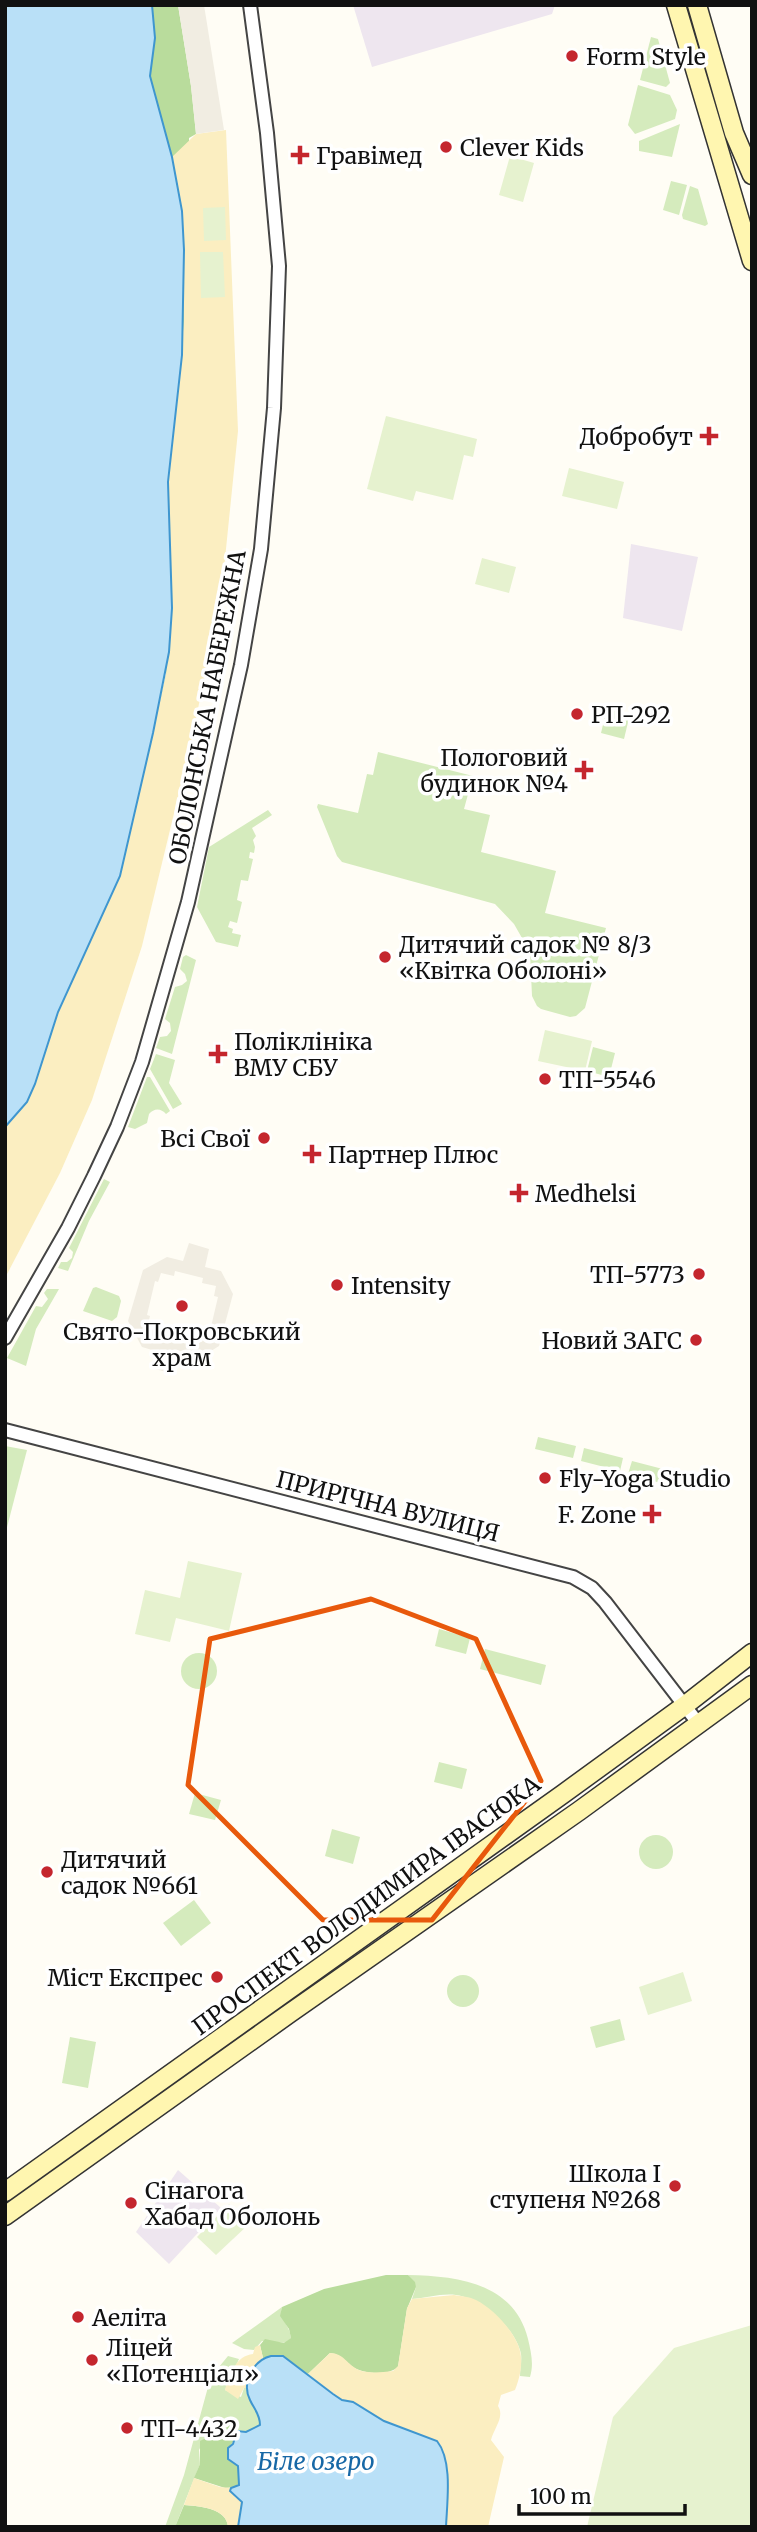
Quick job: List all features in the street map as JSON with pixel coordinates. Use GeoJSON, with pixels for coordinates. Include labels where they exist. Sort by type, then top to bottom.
{"type":"FeatureCollection","features":[{"type":"Feature","properties":{"kind":"main road"},"geometry":{"type":"LineString","coordinates":[[676,5],[752,261]]}},
{"type":"Feature","properties":{"kind":"main road"},"geometry":{"type":"LineString","coordinates":[[696,5],[734,133],[752,174]]}},
{"type":"Feature","properties":{"kind":"main road","name":"ПРОСПЕКТ ВОЛОДИМИРА ІВАСЮКА"},"geometry":{"type":"LineString","coordinates":[[5,2192],[684,1706],[752,1653]]}},
{"type":"Feature","properties":{"kind":"main road","name":"ПРОСПЕКТ ВОЛОДИМИРА ІВАСЮКА"},"geometry":{"type":"LineString","coordinates":[[5,2216],[289,2013],[579,1811],[752,1685]]}},
{"type":"Feature","properties":{"kind":"street","name":"ОБОЛОНСЬКА НАБЕРЕЖНА"},"geometry":{"type":"LineString","coordinates":[[5,1338],[68,1228],[94,1176],[117,1127],[142,1062],[188,902],[241,665],[261,549],[274,408],[279,266],[267,133],[250,5]]}},
{"type":"Feature","properties":{"kind":"street","name":"ПРИРІЧНА ВУЛИЦЯ"},"geometry":{"type":"LineString","coordinates":[[5,1430],[573,1577],[592,1588],[605,1602],[698,1723]]}},
{"type":"Feature","properties":{"kind":"highlighted area"},"geometry":{"type":"Polygon","coordinates":[[[371,1599],[476,1639],[541,1781],[432,1920],[323,1920],[188,1785],[210,1639],[371,1599]]]}},
{"type":"Feature","properties":{"kind":"shaded area"},"geometry":{"type":"Polygon","coordinates":[[[178,5],[204,5],[224,130],[196,134],[178,5]]]}},
{"type":"Feature","properties":{"kind":"shaded area"},"geometry":{"type":"Polygon","coordinates":[[[353,5],[555,5],[552,14],[372,67],[353,5]]]}},
{"type":"Feature","properties":{"kind":"shaded area"},"geometry":{"type":"Polygon","coordinates":[[[631,544],[698,557],[682,631],[623,618],[631,544]]]}},
{"type":"Feature","properties":{"kind":"shaded area"},"geometry":{"type":"Polygon","coordinates":[[[189,1243],[209,1249],[205,1267],[221,1271],[233,1294],[219,1346],[195,1361],[179,1357],[174,1374],[155,1369],[159,1352],[142,1347],[128,1321],[143,1270],[167,1257],[183,1261],[189,1243]],[[175,1271],[174,1276],[161,1273],[158,1282],[155,1281],[147,1315],[150,1316],[147,1328],[160,1331],[160,1336],[187,1343],[189,1338],[202,1342],[205,1331],[210,1331],[218,1297],[214,1296],[216,1286],[202,1283],[203,1278],[175,1271]]]}},
{"type":"Feature","properties":{"kind":"shaded area"},"geometry":{"type":"Polygon","coordinates":[[[178,2170],[221,2208],[169,2264],[136,2232],[178,2170]]]}},
{"type":"Feature","properties":{"kind":"green space"},"geometry":{"type":"Polygon","coordinates":[[[152,5],[178,5],[196,134],[189,138],[191,630],[131,850],[134,820],[166,675],[171,578],[168,519],[182,211],[172,157],[150,76],[155,38],[152,5]]]}},
{"type":"Feature","properties":{"kind":"green space"},"geometry":{"type":"Polygon","coordinates":[[[651,37],[658,39],[670,83],[666,87],[640,80],[651,37]]]}},
{"type":"Feature","properties":{"kind":"green space"},"geometry":{"type":"Polygon","coordinates":[[[638,85],[670,95],[677,110],[675,119],[635,134],[628,125],[638,85]]]}},
{"type":"Feature","properties":{"kind":"green space"},"geometry":{"type":"Polygon","coordinates":[[[680,124],[672,157],[639,151],[639,141],[680,124]]]}},
{"type":"Feature","properties":{"kind":"green space"},"geometry":{"type":"Polygon","coordinates":[[[510,156],[534,163],[523,202],[499,195],[510,156]]]}},
{"type":"Feature","properties":{"kind":"green space"},"geometry":{"type":"Polygon","coordinates":[[[671,181],[687,185],[679,215],[663,210],[671,181]]]}},
{"type":"Feature","properties":{"kind":"green space"},"geometry":{"type":"Polygon","coordinates":[[[690,186],[698,189],[708,224],[705,226],[683,219],[690,186]]]}},
{"type":"Feature","properties":{"kind":"green space"},"geometry":{"type":"Polygon","coordinates":[[[225,207],[226,240],[204,241],[203,208],[225,207]]]}},
{"type":"Feature","properties":{"kind":"green space"},"geometry":{"type":"Polygon","coordinates":[[[200,252],[223,252],[225,297],[201,298],[200,252]]]}},
{"type":"Feature","properties":{"kind":"green space"},"geometry":{"type":"Polygon","coordinates":[[[386,416],[477,439],[473,457],[464,455],[453,500],[416,491],[413,501],[367,489],[386,416]]]}},
{"type":"Feature","properties":{"kind":"green space"},"geometry":{"type":"Polygon","coordinates":[[[569,468],[624,482],[617,509],[562,496],[569,468]]]}},
{"type":"Feature","properties":{"kind":"green space"},"geometry":{"type":"Polygon","coordinates":[[[482,558],[516,567],[509,593],[475,584],[482,558]]]}},
{"type":"Feature","properties":{"kind":"green space"},"geometry":{"type":"Polygon","coordinates":[[[607,708],[630,714],[624,739],[601,733],[607,708]]]}},
{"type":"Feature","properties":{"kind":"green space"},"geometry":{"type":"Polygon","coordinates":[[[378,752],[473,776],[464,809],[490,815],[481,852],[556,871],[545,913],[606,928],[585,1008],[576,1016],[570,1017],[537,1006],[532,996],[530,952],[514,924],[495,904],[342,862],[337,856],[318,804],[358,813],[367,774],[373,775],[378,752]]]}},
{"type":"Feature","properties":{"kind":"green space"},"geometry":{"type":"Polygon","coordinates":[[[268,810],[272,815],[252,828],[256,836],[253,840],[254,853],[250,852],[249,858],[253,859],[248,881],[241,880],[237,900],[242,902],[237,923],[230,921],[228,927],[233,929],[232,933],[241,935],[238,947],[216,942],[197,907],[209,847],[268,810]]]}},
{"type":"Feature","properties":{"kind":"green space"},"geometry":{"type":"Polygon","coordinates":[[[186,955],[196,960],[172,1054],[156,1048],[160,1037],[167,1036],[171,1031],[170,1023],[165,1019],[175,987],[187,981],[180,969],[186,955]]]}},
{"type":"Feature","properties":{"kind":"green space"},"geometry":{"type":"Polygon","coordinates":[[[545,1030],[592,1041],[585,1071],[538,1061],[545,1030]]]}},
{"type":"Feature","properties":{"kind":"green space"},"geometry":{"type":"Polygon","coordinates":[[[593,1047],[615,1053],[609,1077],[587,1071],[593,1047]]]}},
{"type":"Feature","properties":{"kind":"green space"},"geometry":{"type":"Polygon","coordinates":[[[156,1054],[175,1060],[169,1083],[182,1104],[173,1109],[150,1069],[156,1054]]]}},
{"type":"Feature","properties":{"kind":"green space"},"geometry":{"type":"Polygon","coordinates":[[[147,1077],[150,1077],[170,1111],[166,1114],[155,1110],[149,1114],[147,1123],[135,1129],[128,1127],[147,1077]]]}},
{"type":"Feature","properties":{"kind":"green space"},"geometry":{"type":"Polygon","coordinates":[[[104,1179],[110,1182],[89,1221],[68,1271],[58,1268],[61,1262],[72,1258],[73,1252],[69,1248],[104,1179]]]}},
{"type":"Feature","properties":{"kind":"green space"},"geometry":{"type":"Polygon","coordinates":[[[93,1288],[119,1296],[121,1301],[117,1317],[112,1321],[83,1311],[93,1288]]]}},
{"type":"Feature","properties":{"kind":"green space"},"geometry":{"type":"Polygon","coordinates":[[[47,1289],[59,1289],[36,1329],[26,1366],[7,1358],[36,1306],[42,1307],[48,1299],[44,1293],[47,1289]]]}},
{"type":"Feature","properties":{"kind":"green space"},"geometry":{"type":"Polygon","coordinates":[[[538,1437],[576,1446],[573,1458],[535,1449],[538,1437]]]}},
{"type":"Feature","properties":{"kind":"green space"},"geometry":{"type":"Polygon","coordinates":[[[5,1446],[27,1450],[5,1535],[5,1446]]]}},
{"type":"Feature","properties":{"kind":"green space"},"geometry":{"type":"Polygon","coordinates":[[[584,1448],[623,1458],[620,1471],[581,1461],[584,1448]]]}},
{"type":"Feature","properties":{"kind":"green space"},"geometry":{"type":"Polygon","coordinates":[[[632,1461],[682,1474],[679,1488],[628,1474],[632,1461]]]}},
{"type":"Feature","properties":{"kind":"green space"},"geometry":{"type":"Polygon","coordinates":[[[188,1561],[242,1573],[229,1631],[176,1618],[170,1642],[135,1634],[145,1590],[180,1598],[188,1561]]]}},
{"type":"Feature","properties":{"kind":"green space"},"geometry":{"type":"Polygon","coordinates":[[[439,1629],[470,1638],[466,1654],[435,1646],[439,1629]]]}},
{"type":"Feature","properties":{"kind":"green space"},"geometry":{"type":"Polygon","coordinates":[[[485,1649],[546,1665],[541,1685],[480,1669],[485,1649]]]}},
{"type":"Feature","properties":{"kind":"green space"},"geometry":{"type":"Polygon","coordinates":[[[199,1653],[212,1658],[217,1671],[212,1684],[199,1689],[186,1684],[181,1671],[186,1658],[199,1653]]]}},
{"type":"Feature","properties":{"kind":"green space"},"geometry":{"type":"Polygon","coordinates":[[[439,1762],[467,1769],[462,1789],[434,1782],[439,1762]]]}},
{"type":"Feature","properties":{"kind":"green space"},"geometry":{"type":"Polygon","coordinates":[[[195,1793],[221,1800],[215,1820],[189,1814],[195,1793]]]}},
{"type":"Feature","properties":{"kind":"green space"},"geometry":{"type":"Polygon","coordinates":[[[332,1829],[360,1837],[353,1864],[325,1856],[332,1829]]]}},
{"type":"Feature","properties":{"kind":"green space"},"geometry":{"type":"Polygon","coordinates":[[[656,1835],[668,1840],[673,1852],[668,1864],[656,1869],[644,1864],[639,1852],[644,1840],[656,1835]]]}},
{"type":"Feature","properties":{"kind":"green space"},"geometry":{"type":"Polygon","coordinates":[[[194,1900],[211,1923],[181,1946],[163,1923],[194,1900]]]}},
{"type":"Feature","properties":{"kind":"green space"},"geometry":{"type":"Polygon","coordinates":[[[683,1972],[692,2001],[648,2015],[639,1987],[683,1972]]]}},
{"type":"Feature","properties":{"kind":"green space"},"geometry":{"type":"Polygon","coordinates":[[[463,1975],[475,1979],[479,1991],[475,2003],[463,2007],[451,2003],[447,1991],[451,1979],[463,1975]]]}},
{"type":"Feature","properties":{"kind":"green space"},"geometry":{"type":"Polygon","coordinates":[[[620,2019],[625,2040],[596,2048],[590,2027],[620,2019]]]}},
{"type":"Feature","properties":{"kind":"green space"},"geometry":{"type":"Polygon","coordinates":[[[70,2037],[96,2042],[88,2088],[62,2083],[70,2037]]]}},
{"type":"Feature","properties":{"kind":"green space"},"geometry":{"type":"Polygon","coordinates":[[[229,2204],[249,2224],[216,2255],[197,2237],[229,2204]]]}},
{"type":"Feature","properties":{"kind":"green space"},"geometry":{"type":"Polygon","coordinates":[[[386,2275],[408,2275],[416,2287],[407,2309],[398,2367],[394,2370],[379,2373],[363,2371],[330,2353],[308,2374],[281,2359],[263,2358],[260,2345],[265,2339],[284,2343],[291,2338],[289,2329],[280,2316],[282,2307],[324,2289],[386,2275]]]}},
{"type":"Feature","properties":{"kind":"green space"},"geometry":{"type":"Polygon","coordinates":[[[408,2275],[464,2281],[497,2294],[521,2320],[531,2353],[530,2377],[520,2376],[521,2356],[518,2344],[496,2316],[466,2297],[440,2295],[412,2299],[416,2287],[408,2275]]]}},
{"type":"Feature","properties":{"kind":"green space"},"geometry":{"type":"Polygon","coordinates":[[[282,2307],[282,2316],[291,2338],[287,2343],[262,2341],[254,2350],[232,2343],[282,2307]]]}},
{"type":"Feature","properties":{"kind":"green space"},"geometry":{"type":"Polygon","coordinates":[[[752,2325],[752,2527],[587,2527],[613,2417],[674,2348],[752,2325]]]}},
{"type":"Feature","properties":{"kind":"green space"},"geometry":{"type":"Polygon","coordinates":[[[228,2356],[239,2359],[225,2390],[241,2397],[244,2388],[247,2388],[260,2425],[246,2432],[237,2431],[234,2424],[224,2420],[214,2434],[205,2438],[199,2450],[200,2464],[175,2527],[165,2527],[184,2475],[214,2365],[219,2367],[228,2356]]]}},
{"type":"Feature","properties":{"kind":"green space"},"geometry":{"type":"Polygon","coordinates":[[[227,2420],[235,2429],[235,2437],[228,2448],[228,2459],[238,2466],[239,2483],[236,2487],[225,2488],[194,2478],[200,2464],[200,2441],[216,2433],[221,2422],[227,2420]]]}},
{"type":"Feature","properties":{"kind":"green space"},"geometry":{"type":"Polygon","coordinates":[[[184,2505],[218,2512],[228,2527],[175,2527],[184,2505]]]}},
{"type":"Feature","properties":{"kind":"sand"},"geometry":{"type":"Polygon","coordinates":[[[226,130],[238,431],[221,598],[190,747],[142,946],[92,1100],[60,1173],[5,1278],[5,1127],[26,1102],[35,1084],[58,1012],[120,876],[166,675],[172,608],[168,482],[184,321],[182,211],[172,157],[196,134],[226,130]]]}},
{"type":"Feature","properties":{"kind":"sand"},"geometry":{"type":"Polygon","coordinates":[[[454,2295],[476,2300],[498,2316],[520,2349],[520,2374],[515,2390],[501,2395],[498,2406],[500,2418],[491,2440],[504,2457],[488,2527],[446,2527],[447,2470],[442,2449],[437,2441],[384,2421],[353,2402],[342,2400],[308,2374],[330,2353],[339,2355],[363,2371],[393,2371],[398,2366],[407,2308],[412,2299],[454,2295]]]}},
{"type":"Feature","properties":{"kind":"sand"},"geometry":{"type":"Polygon","coordinates":[[[260,2345],[263,2358],[252,2369],[247,2388],[244,2388],[238,2399],[225,2390],[229,2377],[234,2366],[242,2358],[253,2354],[255,2347],[260,2345]]]}},
{"type":"Feature","properties":{"kind":"sand"},"geometry":{"type":"Polygon","coordinates":[[[194,2478],[231,2488],[235,2497],[242,2502],[238,2527],[228,2527],[223,2516],[211,2509],[184,2505],[194,2478]]]}},
{"type":"Feature","properties":{"kind":"water"},"geometry":{"type":"Polygon","coordinates":[[[5,5],[152,5],[155,38],[150,76],[172,157],[182,211],[184,250],[182,355],[168,482],[172,608],[169,652],[153,733],[120,876],[58,1012],[27,1102],[5,1127],[5,5]]]}},
{"type":"Feature","properties":{"kind":"water","name":"Біле озеро"},"geometry":{"type":"Polygon","coordinates":[[[271,2356],[283,2356],[342,2400],[353,2402],[384,2421],[437,2441],[442,2449],[447,2470],[446,2527],[238,2527],[242,2502],[230,2491],[239,2485],[238,2466],[228,2459],[228,2448],[233,2444],[237,2431],[246,2432],[260,2425],[248,2393],[248,2379],[259,2362],[271,2356]]]}},
{"type":"Feature","properties":{"kind":"place","name":"Form Style"},"geometry":{"type":"Point","coordinates":[572,56]}},
{"type":"Feature","properties":{"kind":"place","name":"Clever Kids"},"geometry":{"type":"Point","coordinates":[446,147]}},
{"type":"Feature","properties":{"kind":"place","name":"Гравімед"},"geometry":{"type":"Point","coordinates":[300,155]}},
{"type":"Feature","properties":{"kind":"place","name":"Добробут"},"geometry":{"type":"Point","coordinates":[709,436]}},
{"type":"Feature","properties":{"kind":"place","name":"РП-292"},"geometry":{"type":"Point","coordinates":[577,714]}},
{"type":"Feature","properties":{"kind":"place","name":"Пологовий будинок №4"},"geometry":{"type":"Point","coordinates":[584,770]}},
{"type":"Feature","properties":{"kind":"place","name":"Дитячий садок № 8/3 «Квітка Оболоні»"},"geometry":{"type":"Point","coordinates":[385,957]}},
{"type":"Feature","properties":{"kind":"place","name":"Поліклініка ВМУ СБУ"},"geometry":{"type":"Point","coordinates":[218,1054]}},
{"type":"Feature","properties":{"kind":"place","name":"ТП-5546"},"geometry":{"type":"Point","coordinates":[545,1079]}},
{"type":"Feature","properties":{"kind":"place","name":"Всі Свої"},"geometry":{"type":"Point","coordinates":[264,1138]}},
{"type":"Feature","properties":{"kind":"place","name":"Партнер Плюс"},"geometry":{"type":"Point","coordinates":[312,1154]}},
{"type":"Feature","properties":{"kind":"place","name":"Medhelsi"},"geometry":{"type":"Point","coordinates":[519,1193]}},
{"type":"Feature","properties":{"kind":"place","name":"ТП-5773"},"geometry":{"type":"Point","coordinates":[699,1274]}},
{"type":"Feature","properties":{"kind":"place","name":"Intensity"},"geometry":{"type":"Point","coordinates":[337,1285]}},
{"type":"Feature","properties":{"kind":"place","name":"Свято-Покровський храм"},"geometry":{"type":"Point","coordinates":[182,1306]}},
{"type":"Feature","properties":{"kind":"place","name":"Новий ЗАГС"},"geometry":{"type":"Point","coordinates":[696,1340]}},
{"type":"Feature","properties":{"kind":"place","name":"Fly-Yoga Studio"},"geometry":{"type":"Point","coordinates":[545,1478]}},
{"type":"Feature","properties":{"kind":"place","name":"F. Zone"},"geometry":{"type":"Point","coordinates":[652,1514]}},
{"type":"Feature","properties":{"kind":"place","name":"Дитячий садок №661"},"geometry":{"type":"Point","coordinates":[47,1872]}},
{"type":"Feature","properties":{"kind":"place","name":"Міст Експрес"},"geometry":{"type":"Point","coordinates":[217,1977]}},
{"type":"Feature","properties":{"kind":"place","name":"Школа І ступеня №268"},"geometry":{"type":"Point","coordinates":[675,2186]}},
{"type":"Feature","properties":{"kind":"place","name":"Сінагога Хабад Оболонь"},"geometry":{"type":"Point","coordinates":[131,2203]}},
{"type":"Feature","properties":{"kind":"place","name":"Аеліта"},"geometry":{"type":"Point","coordinates":[78,2317]}},
{"type":"Feature","properties":{"kind":"place","name":"Ліцей «Потенціал»"},"geometry":{"type":"Point","coordinates":[92,2360]}},
{"type":"Feature","properties":{"kind":"place","name":"ТП-4432"},"geometry":{"type":"Point","coordinates":[127,2428]}}]}
